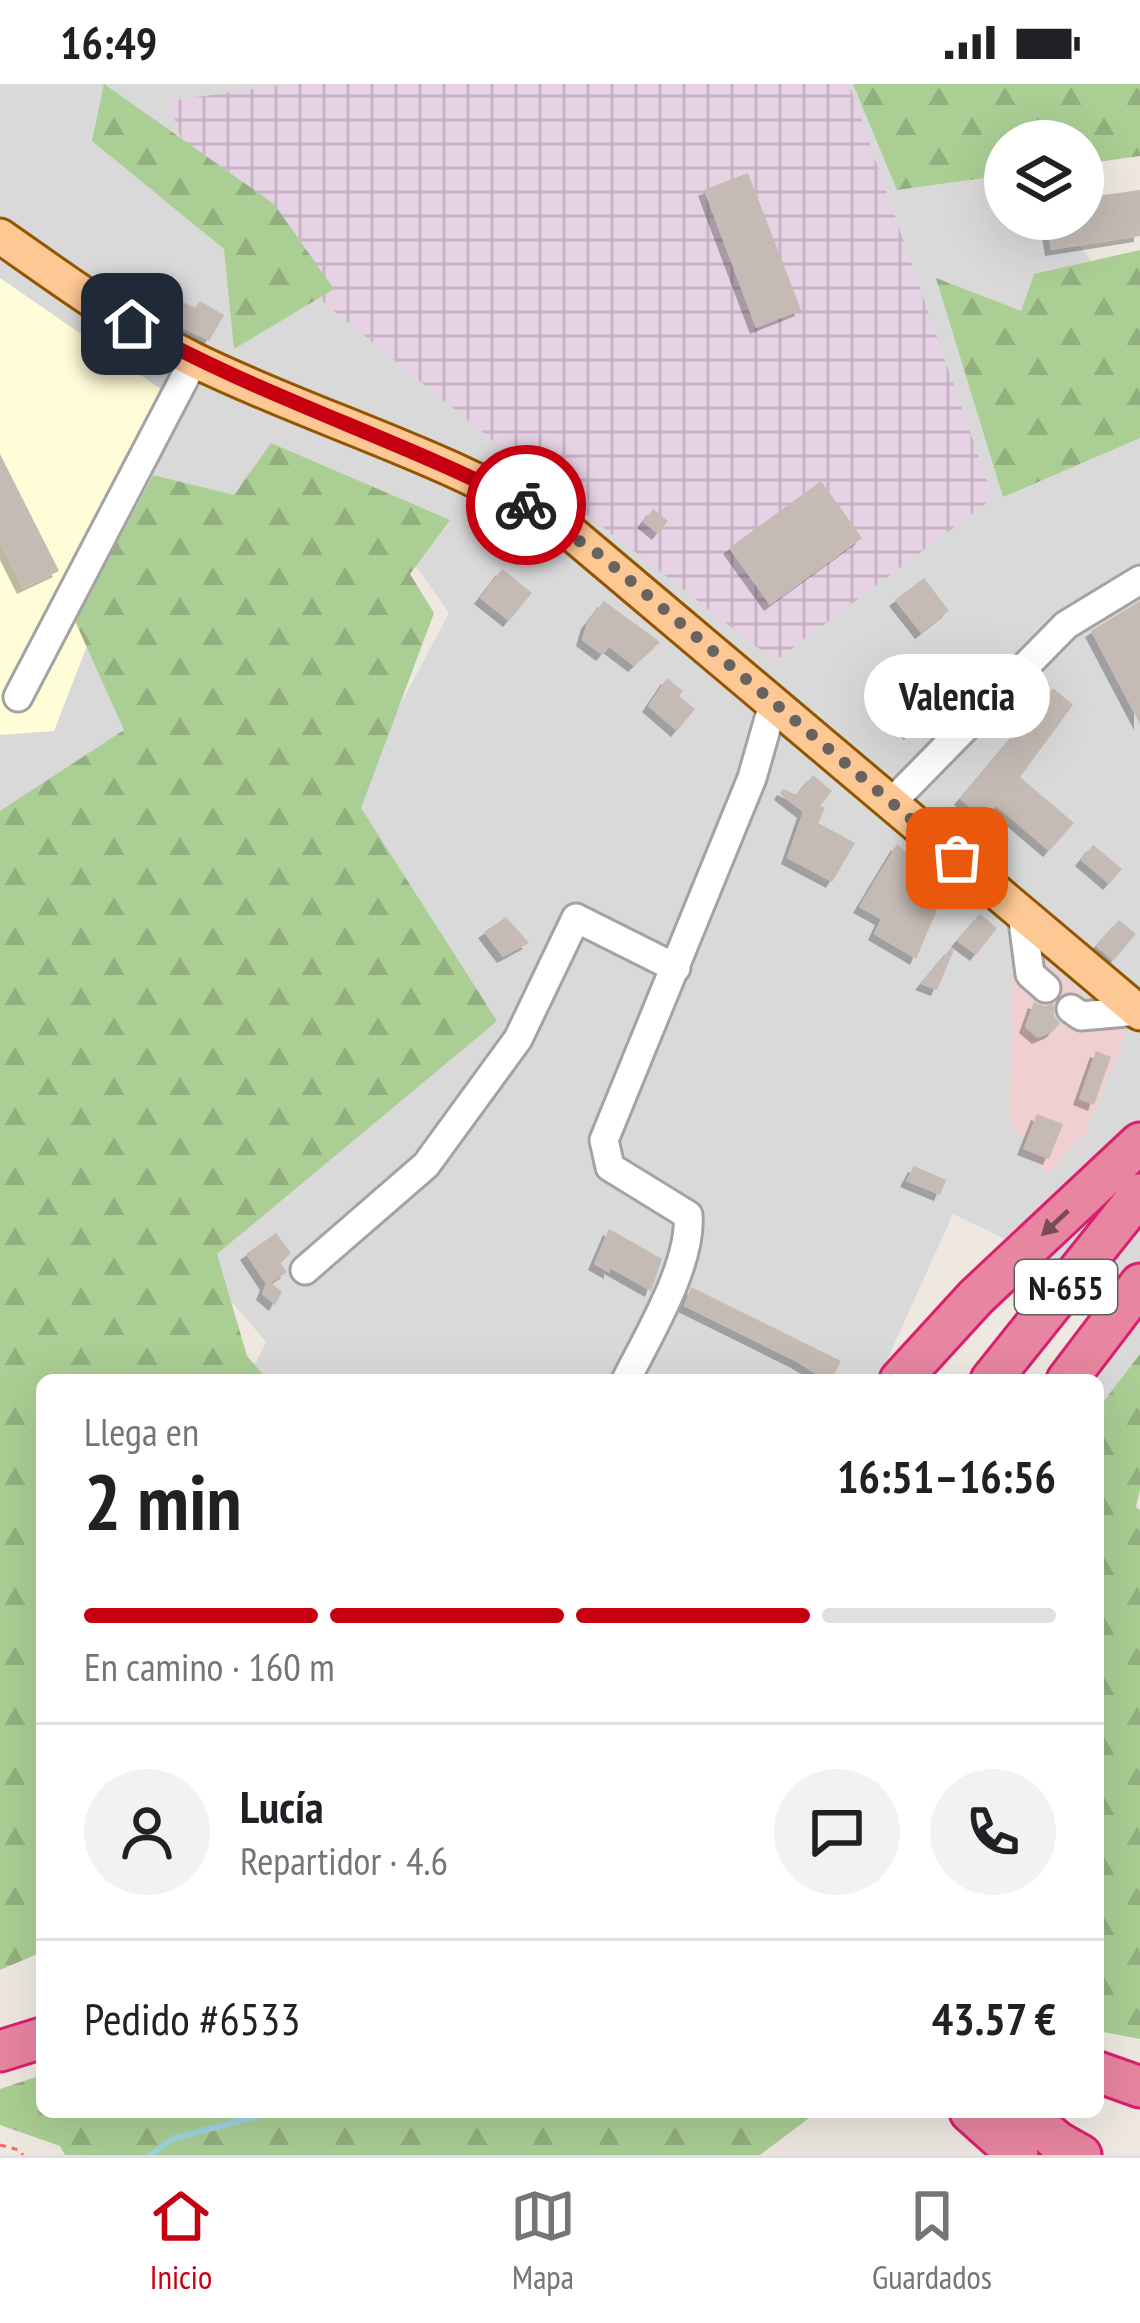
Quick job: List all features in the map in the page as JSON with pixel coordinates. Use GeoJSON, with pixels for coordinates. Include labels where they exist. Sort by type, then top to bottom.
{"type":"FeatureCollection","features":[{"type":"Feature","properties":{"kind":"highway"},"geometry":{"type":"LineString","coordinates":[[905,1374],[976,1297],[1140,1143]]}},
{"type":"Feature","properties":{"kind":"highway","name":"N-655"},"geometry":{"type":"LineString","coordinates":[[996,1374],[1140,1194]]}},
{"type":"Feature","properties":{"kind":"highway"},"geometry":{"type":"LineString","coordinates":[[1071,1374],[1140,1284]]}},
{"type":"Feature","properties":{"kind":"highway"},"geometry":{"type":"LineString","coordinates":[[0,2051],[36,2040]]}},
{"type":"Feature","properties":{"kind":"highway"},"geometry":{"type":"LineString","coordinates":[[1104,2074],[1140,2087]]}},
{"type":"Feature","properties":{"kind":"highway"},"geometry":{"type":"LineString","coordinates":[[952,2118],[981,2155]]}},
{"type":"Feature","properties":{"kind":"highway"},"geometry":{"type":"LineString","coordinates":[[977,2118],[1018,2155]]}},
{"type":"Feature","properties":{"kind":"highway"},"geometry":{"type":"LineString","coordinates":[[1029,2118],[1081,2155]]}},
{"type":"Feature","properties":{"kind":"main road"},"geometry":{"type":"LineString","coordinates":[[0,236],[102,306],[194,359],[534,508],[600,555],[1022,914],[1134,1000]]}},
{"type":"Feature","properties":{"kind":"street"},"geometry":{"type":"LineString","coordinates":[[18,697],[194,359]]}},
{"type":"Feature","properties":{"kind":"street"},"geometry":{"type":"LineString","coordinates":[[892,802],[1066,625],[1140,580]]}},
{"type":"Feature","properties":{"kind":"street"},"geometry":{"type":"LineString","coordinates":[[629,1374],[665,1299],[689,1234],[688,1215],[610,1166],[604,1140],[752,778],[774,701]]}},
{"type":"Feature","properties":{"kind":"street"},"geometry":{"type":"LineString","coordinates":[[1022,914],[1030,974],[1046,988]]}},
{"type":"Feature","properties":{"kind":"street"},"geometry":{"type":"LineString","coordinates":[[305,1270],[426,1166],[518,1039],[576,919],[676,968]]}},
{"type":"Feature","properties":{"kind":"street"},"geometry":{"type":"LineString","coordinates":[[1072,1009],[1081,1016],[1134,1000]]}},
{"type":"Feature","properties":{"kind":"path"},"geometry":{"type":"LineString","coordinates":[[0,2145],[23,2155]]}},
{"type":"Feature","properties":{"kind":"shaded area"},"geometry":{"type":"Polygon","coordinates":[[[0,84],[966,84],[991,120],[984,120],[984,240],[1076,240],[1140,331],[1140,1475],[1104,1466],[1104,1374],[1088,1374],[1131,1300],[953,1214],[881,1374],[250,1374],[266,1342],[230,1300],[157,1249],[345,809],[449,613],[418,569],[276,495],[119,882],[0,819],[0,84]]]}},
{"type":"Feature","properties":{"kind":"shaded area"},"geometry":{"type":"Polygon","coordinates":[[[287,84],[849,84],[993,498],[775,661],[503,449],[201,202],[169,101],[287,84]]]}},
{"type":"Feature","properties":{"kind":"shaded area"},"geometry":{"type":"Polygon","coordinates":[[[0,278],[181,403],[54,731],[0,735],[0,278]]]}},
{"type":"Feature","properties":{"kind":"shaded area"},"geometry":{"type":"Polygon","coordinates":[[[1013,936],[1127,1030],[1086,1132],[1046,1174],[1010,1123],[1013,936]]]}},
{"type":"Feature","properties":{"kind":"green space"},"geometry":{"type":"Polygon","coordinates":[[[104,84],[274,204],[334,289],[234,349],[224,249],[92,141],[104,84]]]}},
{"type":"Feature","properties":{"kind":"green space"},"geometry":{"type":"Polygon","coordinates":[[[853,84],[1140,84],[1140,156],[1104,161],[1104,120],[984,120],[984,178],[897,190],[853,84]]]}},
{"type":"Feature","properties":{"kind":"green space"},"geometry":{"type":"Polygon","coordinates":[[[1140,250],[1140,438],[1003,497],[936,278],[1021,311],[1034,274],[1140,250]]]}},
{"type":"Feature","properties":{"kind":"green space"},"geometry":{"type":"Polygon","coordinates":[[[271,443],[450,520],[410,574],[434,613],[361,808],[497,1021],[217,1254],[247,1356],[263,1374],[36,1374],[36,1955],[0,1970],[0,811],[124,730],[75,621],[153,475],[234,495],[271,443]]]}},
{"type":"Feature","properties":{"kind":"green space"},"geometry":{"type":"Polygon","coordinates":[[[1140,1354],[1136,1507],[1140,1510],[1140,2039],[1104,2032],[1104,1401],[1140,1354]]]}},
{"type":"Feature","properties":{"kind":"green space"},"geometry":{"type":"Polygon","coordinates":[[[36,2077],[36,2118],[809,2118],[760,2155],[65,2155],[60,2146],[0,2125],[0,2089],[36,2077]]]}},
{"type":"Feature","properties":{"kind":"building"},"geometry":{"type":"Polygon","coordinates":[[[748,173],[801,310],[756,328],[704,190],[748,173]]]}},
{"type":"Feature","properties":{"kind":"building"},"geometry":{"type":"Polygon","coordinates":[[[1140,190],[1140,236],[1051,250],[1049,240],[1104,240],[1104,195],[1140,190]]]}},
{"type":"Feature","properties":{"kind":"building"},"geometry":{"type":"Polygon","coordinates":[[[165,293],[195,308],[200,301],[224,315],[209,341],[154,314],[165,293]]]}},
{"type":"Feature","properties":{"kind":"building"},"geometry":{"type":"Polygon","coordinates":[[[0,454],[59,571],[23,588],[0,542],[0,454]]]}},
{"type":"Feature","properties":{"kind":"building"},"geometry":{"type":"Polygon","coordinates":[[[821,481],[862,538],[770,605],[729,548],[821,481]]]}},
{"type":"Feature","properties":{"kind":"building"},"geometry":{"type":"Polygon","coordinates":[[[653,509],[668,521],[658,534],[643,522],[653,509]]]}},
{"type":"Feature","properties":{"kind":"building"},"geometry":{"type":"Polygon","coordinates":[[[502,569],[532,593],[509,621],[480,598],[502,569]]]}},
{"type":"Feature","properties":{"kind":"building"},"geometry":{"type":"Polygon","coordinates":[[[924,578],[949,611],[921,633],[895,600],[924,578]]]}},
{"type":"Feature","properties":{"kind":"building"},"geometry":{"type":"Polygon","coordinates":[[[604,601],[660,642],[634,666],[609,647],[602,655],[582,640],[587,623],[604,601]]]}},
{"type":"Feature","properties":{"kind":"building"},"geometry":{"type":"Polygon","coordinates":[[[1140,601],[1140,724],[1091,631],[1140,601]]]}},
{"type":"Feature","properties":{"kind":"building"},"geometry":{"type":"Polygon","coordinates":[[[667,678],[695,709],[677,731],[648,706],[667,678]]]}},
{"type":"Feature","properties":{"kind":"building"},"geometry":{"type":"Polygon","coordinates":[[[1053,688],[1073,705],[1020,777],[1074,823],[1049,851],[996,806],[984,820],[960,799],[1053,688]]]}},
{"type":"Feature","properties":{"kind":"building"},"geometry":{"type":"Polygon","coordinates":[[[900,690],[928,713],[910,734],[882,712],[900,690]]]}},
{"type":"Feature","properties":{"kind":"building"},"geometry":{"type":"Polygon","coordinates":[[[813,775],[832,791],[820,806],[825,808],[818,823],[855,843],[832,882],[787,858],[803,812],[780,794],[783,789],[797,795],[813,775]]]}},
{"type":"Feature","properties":{"kind":"building"},"geometry":{"type":"Polygon","coordinates":[[[897,844],[946,886],[930,907],[937,910],[916,959],[874,934],[881,919],[859,907],[897,844]]]}},
{"type":"Feature","properties":{"kind":"building"},"geometry":{"type":"Polygon","coordinates":[[[1093,845],[1122,869],[1109,884],[1081,860],[1093,845]]]}},
{"type":"Feature","properties":{"kind":"building"},"geometry":{"type":"Polygon","coordinates":[[[980,914],[997,928],[976,955],[957,941],[980,914]]]}},
{"type":"Feature","properties":{"kind":"building"},"geometry":{"type":"Polygon","coordinates":[[[506,917],[529,943],[503,957],[484,932],[506,917]]]}},
{"type":"Feature","properties":{"kind":"building"},"geometry":{"type":"Polygon","coordinates":[[[1119,920],[1136,934],[1113,961],[1096,946],[1119,920]]]}},
{"type":"Feature","properties":{"kind":"building"},"geometry":{"type":"Polygon","coordinates":[[[951,948],[937,990],[921,984],[951,948]]]}},
{"type":"Feature","properties":{"kind":"building"},"geometry":{"type":"Polygon","coordinates":[[[1034,1002],[1054,1004],[1054,1016],[1060,1023],[1038,1038],[1025,1027],[1034,1002]]]}},
{"type":"Feature","properties":{"kind":"building"},"geometry":{"type":"Polygon","coordinates":[[[1096,1051],[1111,1057],[1094,1105],[1079,1099],[1096,1051]]]}},
{"type":"Feature","properties":{"kind":"building"},"geometry":{"type":"Polygon","coordinates":[[[1037,1114],[1063,1124],[1049,1159],[1023,1149],[1037,1114]]]}},
{"type":"Feature","properties":{"kind":"building"},"geometry":{"type":"Polygon","coordinates":[[[914,1166],[946,1180],[940,1195],[906,1181],[914,1166]]]}},
{"type":"Feature","properties":{"kind":"building"},"geometry":{"type":"Polygon","coordinates":[[[609,1229],[662,1259],[651,1291],[594,1264],[609,1229]]]}},
{"type":"Feature","properties":{"kind":"building"},"geometry":{"type":"Polygon","coordinates":[[[276,1233],[291,1253],[280,1263],[287,1272],[271,1283],[282,1292],[275,1305],[262,1294],[266,1284],[246,1254],[276,1233]]]}},
{"type":"Feature","properties":{"kind":"building"},"geometry":{"type":"Polygon","coordinates":[[[691,1287],[841,1361],[834,1374],[816,1374],[684,1306],[691,1287]]]}},
{"type":"Feature","properties":{"kind":"waterway"},"geometry":{"type":"LineString","coordinates":[[151,2155],[172,2139],[251,2118]]}},
{"type":"Feature","properties":{"kind":"way so far"},"geometry":{"type":"LineString","coordinates":[[526,505],[600,555],[957,858]]}},
{"type":"Feature","properties":{"kind":"place","name":"Valencia"},"geometry":{"type":"Point","coordinates":[957,858]}},
{"type":"Feature","properties":{"kind":"route"},"geometry":{"type":"LineString","coordinates":[[132,324],[194,359],[458,471],[526,505]]}}]}
